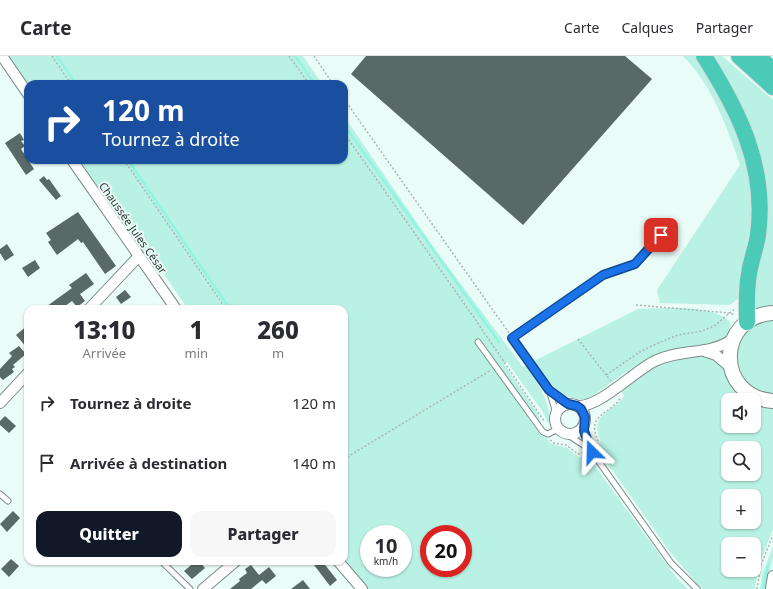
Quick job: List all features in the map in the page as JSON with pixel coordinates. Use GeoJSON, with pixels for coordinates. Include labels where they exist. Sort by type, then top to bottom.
{"type":"FeatureCollection","features":[{"type":"Feature","properties":{"kind":"highway"},"geometry":{"type":"LineString","coordinates":[[704,56],[741,122],[751,151],[757,179],[759,220],[740,330]]}},
{"type":"Feature","properties":{"kind":"highway"},"geometry":{"type":"LineString","coordinates":[[739,56],[773,86]]}},
{"type":"Feature","properties":{"kind":"highway"},"geometry":{"type":"LineString","coordinates":[[757,56],[773,70]]}},
{"type":"Feature","properties":{"kind":"main road"},"geometry":{"type":"LineString","coordinates":[[773,313],[762,314],[740,330],[730,351],[730,367],[735,378],[746,391],[756,397],[773,401]]}},
{"type":"Feature","properties":{"kind":"street"},"geometry":{"type":"LineString","coordinates":[[2,56],[24,88]]}},
{"type":"Feature","properties":{"kind":"street","name":"Chaussée Jules César"},"geometry":{"type":"LineString","coordinates":[[75,164],[138,257],[173,305]]}},
{"type":"Feature","properties":{"kind":"street"},"geometry":{"type":"LineString","coordinates":[[93,305],[138,257]]}},
{"type":"Feature","properties":{"kind":"street"},"geometry":{"type":"LineString","coordinates":[[597,401],[578,432],[568,435],[558,429],[555,424],[556,413],[560,408],[572,405],[589,405],[656,360],[681,352],[704,351],[718,348],[740,330]]}},
{"type":"Feature","properties":{"kind":"street"},"geometry":{"type":"LineString","coordinates":[[704,351],[721,358],[730,367]]}},
{"type":"Feature","properties":{"kind":"street"},"geometry":{"type":"LineString","coordinates":[[2,397],[24,377]]}},
{"type":"Feature","properties":{"kind":"street"},"geometry":{"type":"LineString","coordinates":[[572,405],[581,409],[584,422]]}},
{"type":"Feature","properties":{"kind":"street"},"geometry":{"type":"LineString","coordinates":[[203,589],[231,565]]}},
{"type":"Feature","properties":{"kind":"street"},"geometry":{"type":"LineString","coordinates":[[341,565],[362,589]]}},
{"type":"Feature","properties":{"kind":"street"},"geometry":{"type":"LineString","coordinates":[[771,589],[773,576]]}},
{"type":"Feature","properties":{"kind":"lane"},"geometry":{"type":"LineString","coordinates":[[556,413],[549,390],[512,338],[603,275],[635,264],[661,235]]}},
{"type":"Feature","properties":{"kind":"lane"},"geometry":{"type":"LineString","coordinates":[[478,342],[543,432],[548,434],[558,429]]}},
{"type":"Feature","properties":{"kind":"lane"},"geometry":{"type":"LineString","coordinates":[[549,390],[572,405]]}},
{"type":"Feature","properties":{"kind":"lane"},"geometry":{"type":"LineString","coordinates":[[584,422],[586,441],[592,452],[671,563],[697,589]]}},
{"type":"Feature","properties":{"kind":"lane"},"geometry":{"type":"LineString","coordinates":[[568,435],[584,444],[592,452]]}},
{"type":"Feature","properties":{"kind":"lane"},"geometry":{"type":"LineString","coordinates":[[0,494],[8,501]]}},
{"type":"Feature","properties":{"kind":"lane"},"geometry":{"type":"LineString","coordinates":[[165,565],[190,589]]}},
{"type":"Feature","properties":{"kind":"path"},"geometry":{"type":"LineString","coordinates":[[52,56],[68,80]]}},
{"type":"Feature","properties":{"kind":"path"},"geometry":{"type":"LineString","coordinates":[[289,56],[306,80]]}},
{"type":"Feature","properties":{"kind":"path"},"geometry":{"type":"LineString","coordinates":[[314,56],[330,80]]}},
{"type":"Feature","properties":{"kind":"path"},"geometry":{"type":"LineString","coordinates":[[348,105],[512,338]]}},
{"type":"Feature","properties":{"kind":"path"},"geometry":{"type":"LineString","coordinates":[[127,164],[223,305]]}},
{"type":"Feature","properties":{"kind":"path"},"geometry":{"type":"LineString","coordinates":[[636,305],[729,313],[738,316],[740,330]]}},
{"type":"Feature","properties":{"kind":"path"},"geometry":{"type":"LineString","coordinates":[[578,339],[606,375]]}},
{"type":"Feature","properties":{"kind":"path"},"geometry":{"type":"LineString","coordinates":[[348,457],[505,361]]}},
{"type":"Feature","properties":{"kind":"path"},"geometry":{"type":"LineString","coordinates":[[757,589],[761,565],[773,535]]}},
{"type":"Feature","properties":{"kind":"green space"},"geometry":{"type":"Polygon","coordinates":[[[8,56],[303,56],[319,80],[25,80],[8,56]]]}},
{"type":"Feature","properties":{"kind":"green space"},"geometry":{"type":"Polygon","coordinates":[[[683,56],[697,56],[735,125],[749,174],[752,195],[751,225],[739,279],[740,297],[730,305],[660,303],[657,290],[740,165],[718,107],[702,80],[683,56]]]}},
{"type":"Feature","properties":{"kind":"green space"},"geometry":{"type":"Polygon","coordinates":[[[715,56],[722,56],[773,100],[773,308],[752,313],[763,216],[722,73],[715,56]]]}},
{"type":"Feature","properties":{"kind":"green space"},"geometry":{"type":"Polygon","coordinates":[[[348,122],[437,252],[523,367],[526,366],[538,385],[548,406],[550,422],[547,422],[543,412],[507,362],[504,364],[538,414],[543,429],[479,338],[474,341],[539,433],[543,437],[547,438],[550,443],[567,448],[580,458],[586,454],[676,577],[688,589],[366,589],[347,565],[348,305],[185,305],[161,270],[155,270],[83,164],[348,164],[348,122]]]}},
{"type":"Feature","properties":{"kind":"green space"},"geometry":{"type":"Polygon","coordinates":[[[686,308],[711,312],[722,316],[730,322],[731,332],[725,340],[717,343],[677,348],[662,352],[642,362],[587,399],[578,399],[562,394],[550,383],[534,361],[638,309],[686,308]]]}},
{"type":"Feature","properties":{"kind":"green space"},"geometry":{"type":"Polygon","coordinates":[[[773,318],[773,394],[760,391],[746,383],[739,373],[736,362],[737,350],[749,329],[760,322],[773,318]]]}},
{"type":"Feature","properties":{"kind":"green space"},"geometry":{"type":"Polygon","coordinates":[[[696,356],[715,359],[720,362],[739,393],[721,393],[721,433],[761,433],[761,404],[773,407],[773,529],[761,560],[761,537],[721,537],[721,577],[757,577],[755,589],[702,589],[670,552],[596,447],[601,441],[597,426],[599,420],[623,398],[624,395],[620,390],[656,368],[674,360],[696,356]]]}},
{"type":"Feature","properties":{"kind":"green space"},"geometry":{"type":"Polygon","coordinates":[[[773,546],[773,557],[766,589],[760,589],[762,575],[773,546]]]}},
{"type":"Feature","properties":{"kind":"building"},"geometry":{"type":"Polygon","coordinates":[[[366,56],[625,56],[652,79],[523,225],[351,74],[366,56]]]}},
{"type":"Feature","properties":{"kind":"building"},"geometry":{"type":"Polygon","coordinates":[[[20,133],[24,140],[21,141],[24,147],[21,149],[24,154],[24,164],[31,164],[34,169],[26,175],[5,143],[20,133]]]}},
{"type":"Feature","properties":{"kind":"building"},"geometry":{"type":"Polygon","coordinates":[[[44,176],[47,180],[49,179],[61,196],[56,200],[39,180],[44,176]]]}},
{"type":"Feature","properties":{"kind":"building"},"geometry":{"type":"Polygon","coordinates":[[[78,212],[116,266],[105,274],[83,242],[81,243],[78,239],[57,255],[48,242],[51,240],[46,233],[78,212]]]}},
{"type":"Feature","properties":{"kind":"building"},"geometry":{"type":"Polygon","coordinates":[[[7,244],[14,255],[5,261],[0,253],[0,249],[7,244]]]}},
{"type":"Feature","properties":{"kind":"building"},"geometry":{"type":"Polygon","coordinates":[[[35,260],[40,268],[28,277],[22,268],[35,260]]]}},
{"type":"Feature","properties":{"kind":"building"},"geometry":{"type":"Polygon","coordinates":[[[86,273],[94,284],[80,294],[85,301],[80,305],[75,305],[72,301],[66,305],[49,305],[72,288],[69,285],[86,273]]]}},
{"type":"Feature","properties":{"kind":"building"},"geometry":{"type":"Polygon","coordinates":[[[125,290],[131,297],[121,304],[116,297],[125,290]]]}},
{"type":"Feature","properties":{"kind":"building"},"geometry":{"type":"Polygon","coordinates":[[[24,328],[24,344],[16,335],[24,328]]]}},
{"type":"Feature","properties":{"kind":"building"},"geometry":{"type":"Polygon","coordinates":[[[19,346],[24,352],[24,356],[13,365],[15,367],[12,369],[14,372],[3,380],[0,377],[0,369],[12,356],[9,353],[19,346]]]}},
{"type":"Feature","properties":{"kind":"building"},"geometry":{"type":"Polygon","coordinates":[[[5,416],[16,426],[9,433],[0,425],[0,421],[5,416]]]}},
{"type":"Feature","properties":{"kind":"building"},"geometry":{"type":"Polygon","coordinates":[[[13,511],[20,518],[7,532],[0,524],[13,511]]]}},
{"type":"Feature","properties":{"kind":"building"},"geometry":{"type":"Polygon","coordinates":[[[11,559],[19,566],[9,577],[1,569],[11,559]]]}},
{"type":"Feature","properties":{"kind":"building"},"geometry":{"type":"Polygon","coordinates":[[[191,565],[202,565],[205,568],[192,579],[184,571],[191,565]]]}},
{"type":"Feature","properties":{"kind":"building"},"geometry":{"type":"Polygon","coordinates":[[[251,565],[259,575],[269,567],[276,576],[266,584],[262,580],[251,589],[230,589],[247,573],[245,569],[251,565]]]}},
{"type":"Feature","properties":{"kind":"building"},"geometry":{"type":"Polygon","coordinates":[[[314,565],[325,565],[337,580],[330,586],[314,565]]]}},
{"type":"Feature","properties":{"kind":"building"},"geometry":{"type":"Polygon","coordinates":[[[303,580],[310,589],[291,589],[303,580]]]}},
{"type":"Feature","properties":{"kind":"waterway"},"geometry":{"type":"LineString","coordinates":[[57,56],[73,80]]}},
{"type":"Feature","properties":{"kind":"waterway"},"geometry":{"type":"LineString","coordinates":[[295,56],[312,80]]}},
{"type":"Feature","properties":{"kind":"waterway"},"geometry":{"type":"LineString","coordinates":[[348,131],[499,342]]}},
{"type":"Feature","properties":{"kind":"waterway"},"geometry":{"type":"LineString","coordinates":[[131,164],[227,305]]}},
{"type":"Feature","properties":{"kind":"waterway"},"geometry":{"type":"LineString","coordinates":[[763,589],[768,565]]}},
{"type":"Feature","properties":{"kind":"route"},"geometry":{"type":"LineString","coordinates":[[592,452],[586,441],[583,427],[585,417],[581,409],[572,404],[568,404],[549,390],[512,338],[603,275],[635,264],[661,235]]}}]}
